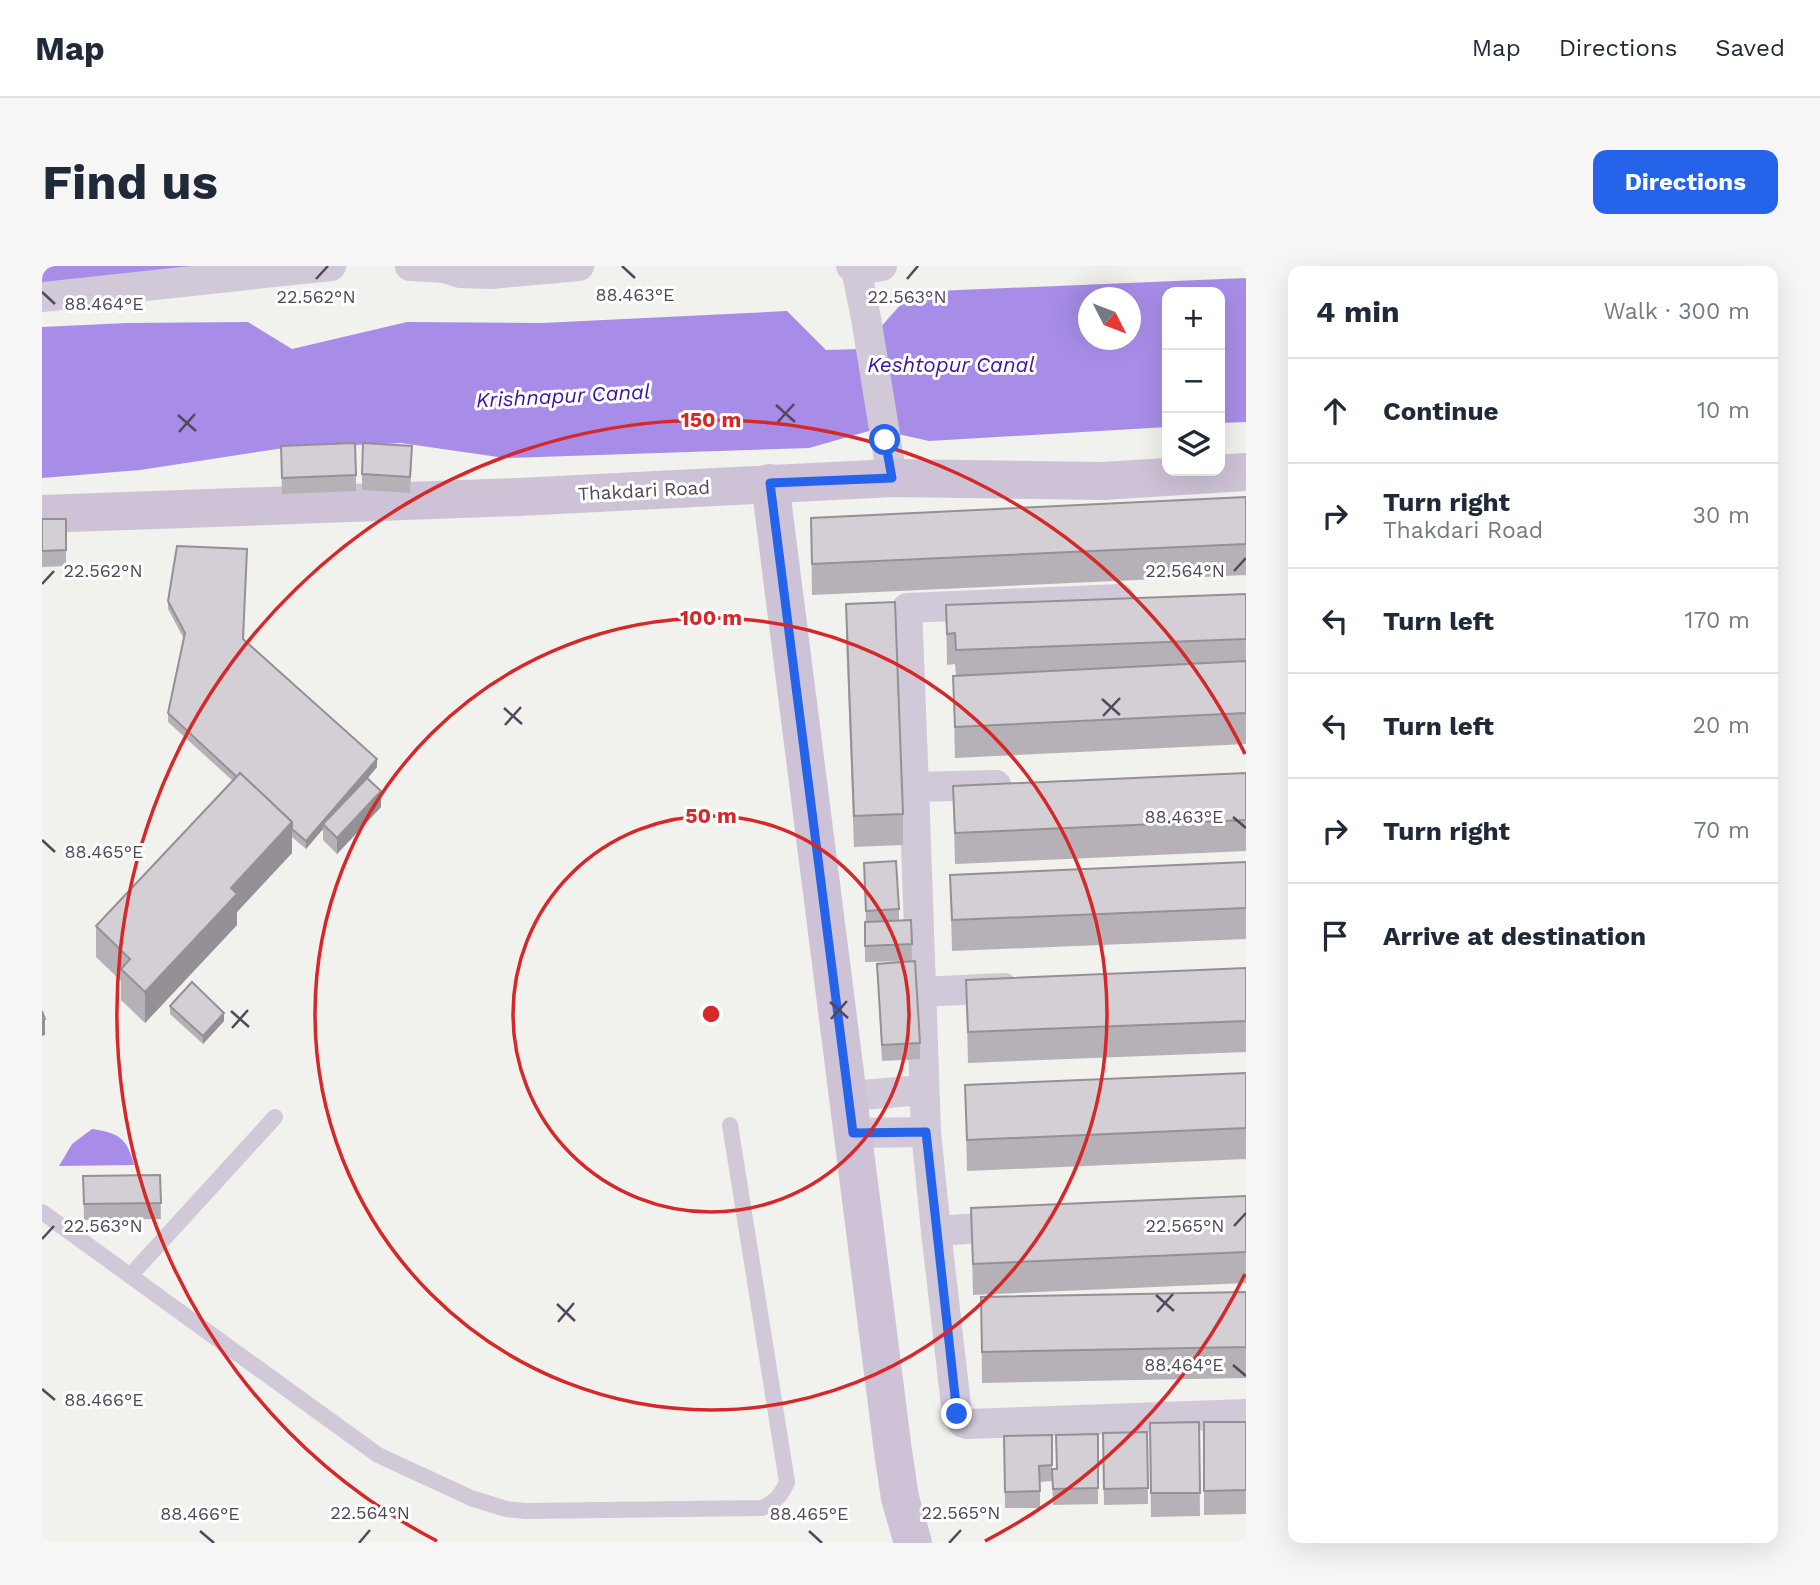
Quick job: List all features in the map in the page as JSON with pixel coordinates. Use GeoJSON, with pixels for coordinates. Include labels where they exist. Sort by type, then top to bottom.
{"type":"FeatureCollection","features":[{"type":"Feature","properties":{"kind":"street"},"geometry":{"type":"LineString","coordinates":[[42,297],[331,266]]}},
{"type":"Feature","properties":{"kind":"street"},"geometry":{"type":"LineString","coordinates":[[410,266],[491,274],[579,266]]}},
{"type":"Feature","properties":{"kind":"street"},"geometry":{"type":"LineString","coordinates":[[863,267],[866,318],[892,478]]}},
{"type":"Feature","properties":{"kind":"street","name":"Thakdari Road"},"geometry":{"type":"LineString","coordinates":[[42,514],[519,497],[892,478],[1102,481],[1246,472]]}},
{"type":"Feature","properties":{"kind":"street"},"geometry":{"type":"LineString","coordinates":[[770,483],[898,1486],[913,1543]]}},
{"type":"Feature","properties":{"kind":"street"},"geometry":{"type":"LineString","coordinates":[[1148,597],[906,608],[926,1132],[957,1414],[962,1422],[967,1424],[1246,1414]]}},
{"type":"Feature","properties":{"kind":"street"},"geometry":{"type":"LineString","coordinates":[[914,787],[1025,784]]}},
{"type":"Feature","properties":{"kind":"street"},"geometry":{"type":"LineString","coordinates":[[921,992],[1029,987]]}},
{"type":"Feature","properties":{"kind":"street"},"geometry":{"type":"LineString","coordinates":[[851,1115],[924,1090]]}},
{"type":"Feature","properties":{"kind":"street"},"geometry":{"type":"LineString","coordinates":[[851,1115],[926,1132]]}},
{"type":"Feature","properties":{"kind":"street"},"geometry":{"type":"LineString","coordinates":[[936,1231],[1044,1224]]}},
{"type":"Feature","properties":{"kind":"lane"},"geometry":{"type":"LineString","coordinates":[[130,1276],[275,1117]]}},
{"type":"Feature","properties":{"kind":"lane"},"geometry":{"type":"LineString","coordinates":[[42,1212],[378,1455],[471,1498],[506,1509],[526,1511],[762,1508],[773,1503],[783,1492],[787,1482],[730,1125]]}},
{"type":"Feature","properties":{"kind":"water"},"geometry":{"type":"Polygon","coordinates":[[[42,266],[224,266],[42,285],[42,266]]]}},
{"type":"Feature","properties":{"kind":"water","name":"Keshtopur Canal"},"geometry":{"type":"Polygon","coordinates":[[[1246,278],[1246,422],[1225,423],[1225,287],[1162,287],[1162,427],[929,441],[876,429],[809,448],[505,458],[401,443],[284,448],[140,470],[42,478],[42,327],[248,322],[292,349],[407,322],[542,323],[787,311],[826,350],[861,349],[912,292],[1246,278]]]}},
{"type":"Feature","properties":{"kind":"water"},"geometry":{"type":"Polygon","coordinates":[[[92,1129],[120,1138],[125,1143],[134,1165],[59,1166],[72,1144],[92,1129]]]}},
{"type":"Feature","properties":{"kind":"building"},"geometry":{"type":"Polygon","coordinates":[[[355,443],[356,475],[282,478],[281,446],[355,443]]]}},
{"type":"Feature","properties":{"kind":"building"},"geometry":{"type":"Polygon","coordinates":[[[363,443],[412,446],[410,477],[362,474],[363,443]]]}},
{"type":"Feature","properties":{"kind":"building"},"geometry":{"type":"Polygon","coordinates":[[[1246,497],[1246,544],[812,564],[811,518],[1246,497]]]}},
{"type":"Feature","properties":{"kind":"building"},"geometry":{"type":"Polygon","coordinates":[[[42,519],[66,519],[66,550],[42,551],[42,519]]]}},
{"type":"Feature","properties":{"kind":"building"},"geometry":{"type":"Polygon","coordinates":[[[177,546],[247,549],[243,639],[377,759],[306,841],[292,829],[292,822],[240,773],[237,777],[168,713],[185,633],[168,601],[177,546]]]}},
{"type":"Feature","properties":{"kind":"building"},"geometry":{"type":"Polygon","coordinates":[[[1246,594],[1246,639],[956,650],[955,633],[947,634],[946,605],[1246,594]]]}},
{"type":"Feature","properties":{"kind":"building"},"geometry":{"type":"Polygon","coordinates":[[[895,602],[903,814],[854,816],[846,604],[895,602]]]}},
{"type":"Feature","properties":{"kind":"building"},"geometry":{"type":"Polygon","coordinates":[[[1246,661],[1246,713],[955,727],[953,676],[1246,661]]]}},
{"type":"Feature","properties":{"kind":"building"},"geometry":{"type":"Polygon","coordinates":[[[240,773],[292,822],[231,888],[237,894],[145,992],[121,969],[130,959],[96,926],[240,773]]]}},
{"type":"Feature","properties":{"kind":"building"},"geometry":{"type":"Polygon","coordinates":[[[1246,773],[1246,820],[955,833],[953,786],[1246,773]]]}},
{"type":"Feature","properties":{"kind":"building"},"geometry":{"type":"Polygon","coordinates":[[[367,778],[381,791],[337,838],[323,824],[367,778]]]}},
{"type":"Feature","properties":{"kind":"building"},"geometry":{"type":"Polygon","coordinates":[[[896,861],[899,909],[866,911],[864,863],[896,861]]]}},
{"type":"Feature","properties":{"kind":"building"},"geometry":{"type":"Polygon","coordinates":[[[1246,862],[1246,908],[952,920],[950,875],[1246,862]]]}},
{"type":"Feature","properties":{"kind":"building"},"geometry":{"type":"Polygon","coordinates":[[[911,920],[912,944],[865,946],[865,922],[911,920]]]}},
{"type":"Feature","properties":{"kind":"building"},"geometry":{"type":"Polygon","coordinates":[[[915,961],[920,1043],[882,1045],[877,964],[915,961]]]}},
{"type":"Feature","properties":{"kind":"building"},"geometry":{"type":"Polygon","coordinates":[[[1246,968],[1246,1021],[968,1032],[966,980],[1246,968]]]}},
{"type":"Feature","properties":{"kind":"building"},"geometry":{"type":"Polygon","coordinates":[[[192,982],[224,1013],[203,1036],[170,1006],[192,982]]]}},
{"type":"Feature","properties":{"kind":"building"},"geometry":{"type":"Polygon","coordinates":[[[1246,1073],[1246,1128],[967,1140],[965,1085],[1246,1073]]]}},
{"type":"Feature","properties":{"kind":"building"},"geometry":{"type":"Polygon","coordinates":[[[160,1175],[161,1203],[84,1204],[83,1176],[160,1175]]]}},
{"type":"Feature","properties":{"kind":"building"},"geometry":{"type":"Polygon","coordinates":[[[1246,1196],[1246,1252],[973,1264],[971,1208],[1246,1196]]]}},
{"type":"Feature","properties":{"kind":"building"},"geometry":{"type":"Polygon","coordinates":[[[1246,1292],[1246,1347],[982,1352],[981,1297],[1246,1292]]]}},
{"type":"Feature","properties":{"kind":"building"},"geometry":{"type":"Polygon","coordinates":[[[1199,1422],[1200,1493],[1151,1493],[1150,1423],[1199,1422]]]}},
{"type":"Feature","properties":{"kind":"building"},"geometry":{"type":"Polygon","coordinates":[[[1204,1422],[1246,1422],[1246,1490],[1204,1491],[1204,1422]]]}},
{"type":"Feature","properties":{"kind":"building"},"geometry":{"type":"Polygon","coordinates":[[[1147,1432],[1148,1488],[1104,1489],[1103,1433],[1147,1432]]]}},
{"type":"Feature","properties":{"kind":"building"},"geometry":{"type":"Polygon","coordinates":[[[1098,1434],[1098,1488],[1053,1489],[1052,1469],[1057,1469],[1056,1435],[1098,1434]]]}},
{"type":"Feature","properties":{"kind":"building"},"geometry":{"type":"Polygon","coordinates":[[[1052,1435],[1052,1465],[1039,1466],[1040,1491],[1005,1492],[1004,1436],[1052,1435]]]}},
{"type":"Feature","properties":{"kind":"route"},"geometry":{"type":"LineString","coordinates":[[885,440],[892,478],[770,483],[853,1133],[926,1132],[957,1414]]}},
{"type":"Feature","properties":{"kind":"water label","name":"Krishnapur Canal"},"geometry":{"type":"Point","coordinates":[563,396]}}]}
